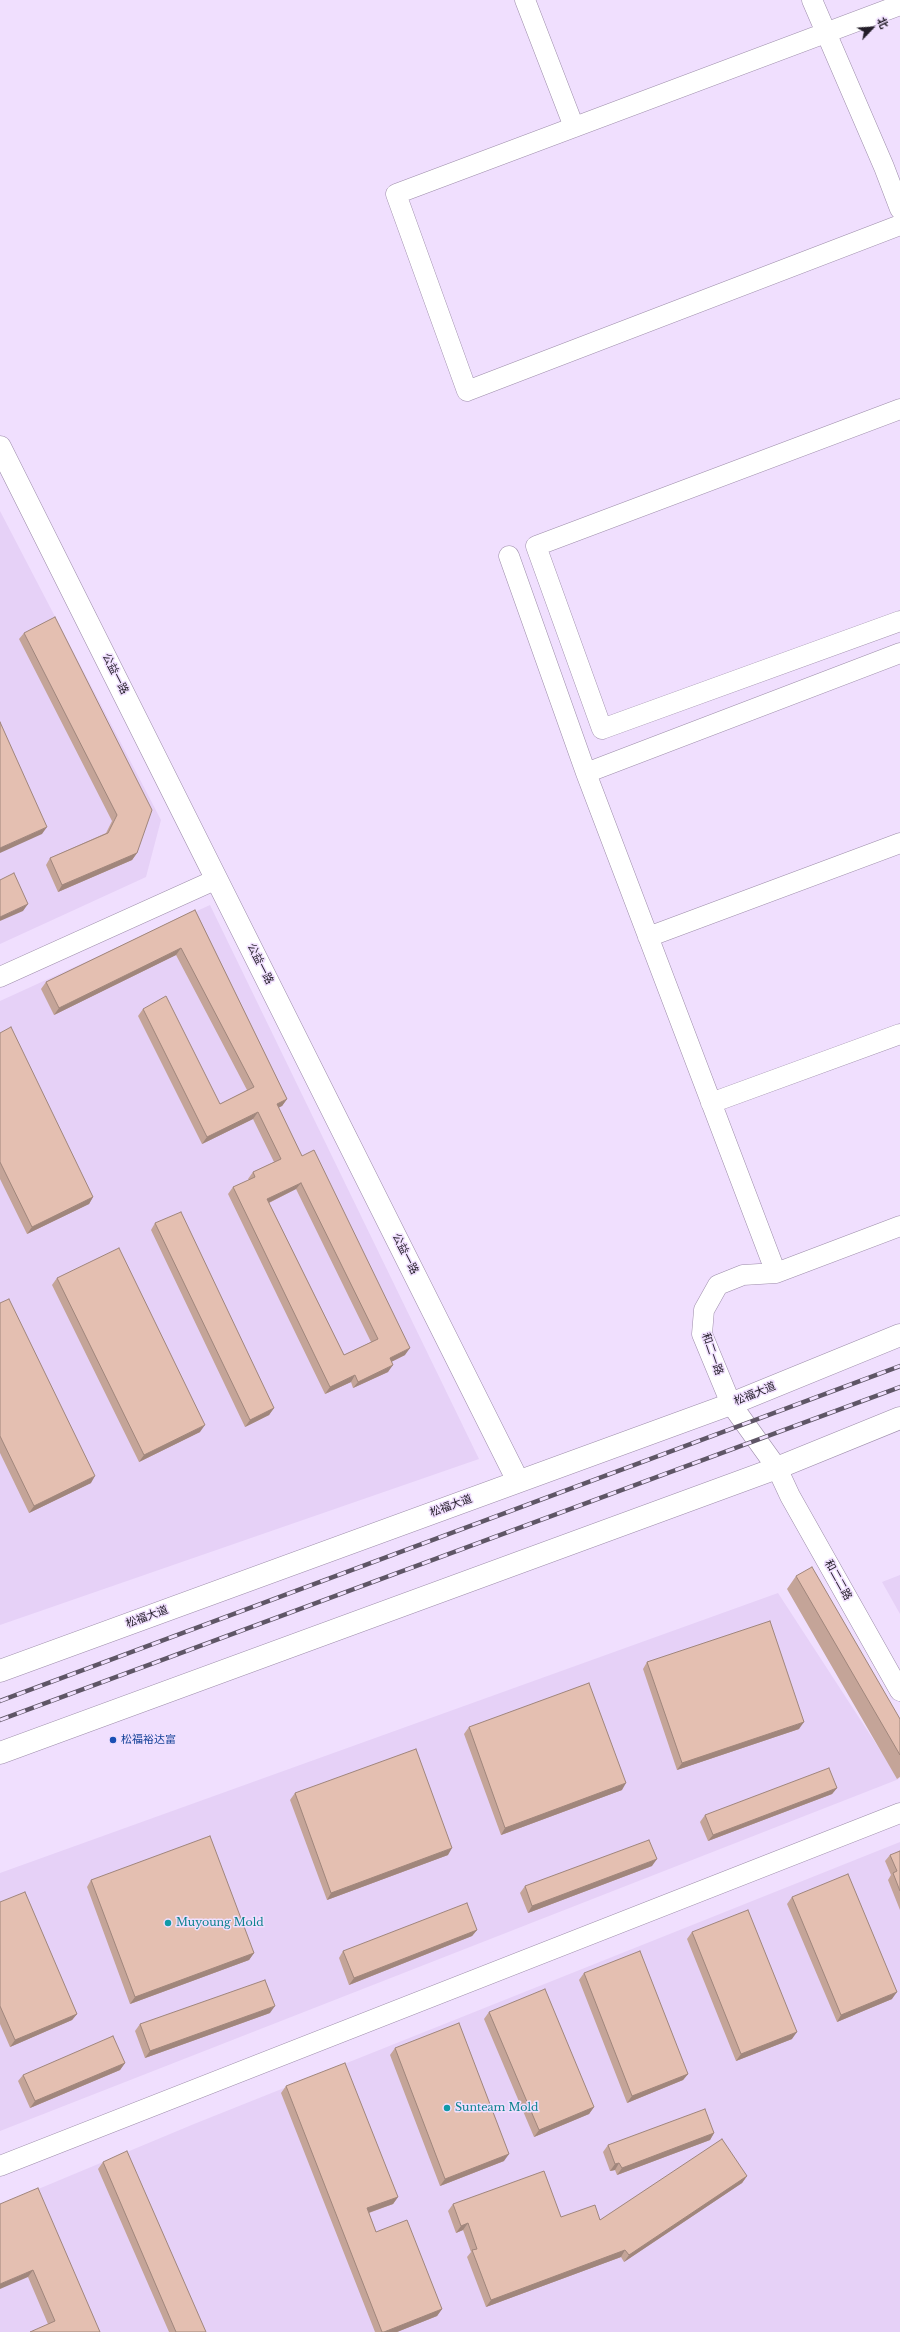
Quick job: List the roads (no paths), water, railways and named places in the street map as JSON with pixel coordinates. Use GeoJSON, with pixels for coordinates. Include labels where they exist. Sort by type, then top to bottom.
{"type":"FeatureCollection","features":[{"type":"Feature","properties":{"kind":"main road","name":"公益一路"},"geometry":{"type":"LineString","coordinates":[[0,447],[518,1481]]}},
{"type":"Feature","properties":{"kind":"main road","name":"松福大道"},"geometry":{"type":"LineString","coordinates":[[0,1670],[731,1404],[900,1336]]}},
{"type":"Feature","properties":{"kind":"main road"},"geometry":{"type":"LineString","coordinates":[[0,1753],[777,1468],[900,1418]]}},
{"type":"Feature","properties":{"kind":"street"},"geometry":{"type":"LineString","coordinates":[[525,0],[574,127]]}},
{"type":"Feature","properties":{"kind":"street"},"geometry":{"type":"LineString","coordinates":[[812,0],[884,167],[900,209]]}},
{"type":"Feature","properties":{"kind":"street"},"geometry":{"type":"LineString","coordinates":[[900,6],[396,194],[467,390],[900,225]]}},
{"type":"Feature","properties":{"kind":"street"},"geometry":{"type":"LineString","coordinates":[[900,409],[536,546],[602,729],[900,621]]}},
{"type":"Feature","properties":{"kind":"street"},"geometry":{"type":"LineString","coordinates":[[509,556],[586,773],[776,1273]]}},
{"type":"Feature","properties":{"kind":"street"},"geometry":{"type":"LineString","coordinates":[[586,773],[900,654]]}},
{"type":"Feature","properties":{"kind":"street"},"geometry":{"type":"LineString","coordinates":[[648,937],[900,843]]}},
{"type":"Feature","properties":{"kind":"street"},"geometry":{"type":"LineString","coordinates":[[0,977],[217,879]]}},
{"type":"Feature","properties":{"kind":"street"},"geometry":{"type":"LineString","coordinates":[[711,1103],[900,1034]]}},
{"type":"Feature","properties":{"kind":"street","name":"和二一路"},"geometry":{"type":"LineString","coordinates":[[777,1468],[731,1404],[702,1334],[704,1310],[718,1285],[743,1275],[776,1273],[900,1226]]}},
{"type":"Feature","properties":{"kind":"street","name":"和二二路"},"geometry":{"type":"LineString","coordinates":[[777,1468],[790,1496],[900,1691]]}},
{"type":"Feature","properties":{"kind":"street"},"geometry":{"type":"LineString","coordinates":[[0,2166],[900,1813]]}},
{"type":"Feature","properties":{"kind":"railway"},"geometry":{"type":"LineString","coordinates":[[0,1701],[900,1366]]}},
{"type":"Feature","properties":{"kind":"railway"},"geometry":{"type":"LineString","coordinates":[[0,1720],[900,1387]]}},
{"type":"Feature","properties":{"kind":"place","name":"松福裕达富"},"geometry":{"type":"Point","coordinates":[113,1740]}},
{"type":"Feature","properties":{"kind":"place","name":"Muyoung Mold"},"geometry":{"type":"Point","coordinates":[168,1923]}},
{"type":"Feature","properties":{"kind":"place","name":"Sunteam Mold"},"geometry":{"type":"Point","coordinates":[447,2108]}}]}
